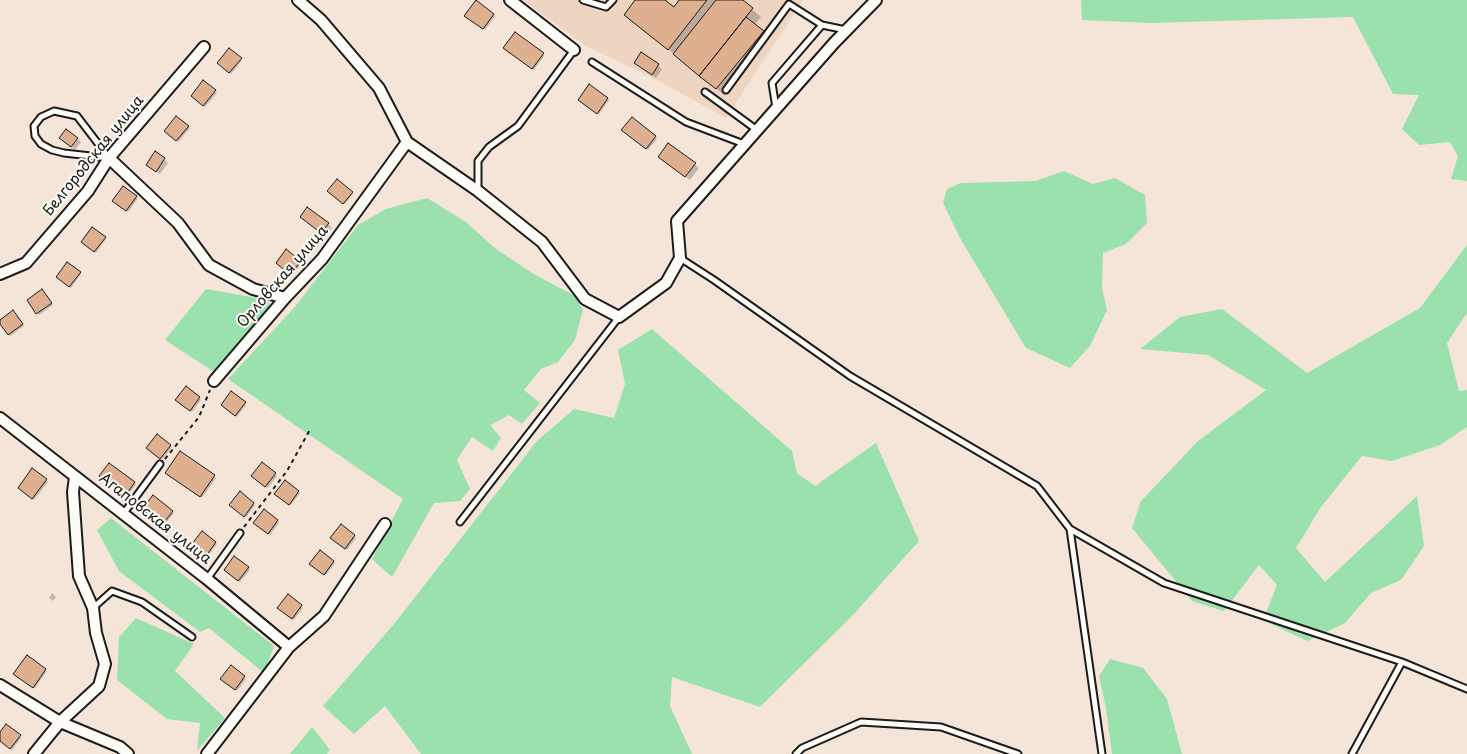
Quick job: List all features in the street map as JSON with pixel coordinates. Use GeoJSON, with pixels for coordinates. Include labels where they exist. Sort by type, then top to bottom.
{"type":"FeatureCollection","features":[{"type":"Feature","properties":{"kind":"street"},"geometry":{"type":"LineString","coordinates":[[298,0],[321,20],[379,88],[407,142],[478,191],[542,242],[585,299],[619,317],[666,283],[680,258],[677,220],[875,0]]}},
{"type":"Feature","properties":{"kind":"street"},"geometry":{"type":"LineString","coordinates":[[510,0],[574,50]]}},
{"type":"Feature","properties":{"kind":"street","name":"Белгородская улица"},"geometry":{"type":"LineString","coordinates":[[0,274],[26,263],[88,191],[109,158],[204,47]]}},
{"type":"Feature","properties":{"kind":"street","name":"Орловская улица"},"geometry":{"type":"LineString","coordinates":[[214,381],[285,298],[322,259],[407,142]]}},
{"type":"Feature","properties":{"kind":"street"},"geometry":{"type":"LineString","coordinates":[[109,158],[178,223],[209,265],[253,289],[285,298]]}},
{"type":"Feature","properties":{"kind":"street","name":"Агаповская улица"},"geometry":{"type":"LineString","coordinates":[[0,418],[207,578],[289,647]]}},
{"type":"Feature","properties":{"kind":"street"},"geometry":{"type":"LineString","coordinates":[[34,754],[60,722],[99,686],[105,664],[96,632],[93,608],[79,576],[73,492],[75,476]]}},
{"type":"Feature","properties":{"kind":"street"},"geometry":{"type":"LineString","coordinates":[[207,754],[289,647],[324,616],[385,524]]}},
{"type":"Feature","properties":{"kind":"street"},"geometry":{"type":"LineString","coordinates":[[0,685],[60,722],[120,747],[128,754]]}},
{"type":"Feature","properties":{"kind":"lane"},"geometry":{"type":"LineString","coordinates":[[583,0],[606,7],[613,0]]}},
{"type":"Feature","properties":{"kind":"lane"},"geometry":{"type":"LineString","coordinates":[[726,90],[789,4],[822,25],[847,30]]}},
{"type":"Feature","properties":{"kind":"lane"},"geometry":{"type":"LineString","coordinates":[[776,108],[772,83],[822,25]]}},
{"type":"Feature","properties":{"kind":"lane"},"geometry":{"type":"LineString","coordinates":[[478,191],[478,161],[490,148],[518,126],[574,50]]}},
{"type":"Feature","properties":{"kind":"lane"},"geometry":{"type":"LineString","coordinates":[[592,62],[686,122],[744,144]]}},
{"type":"Feature","properties":{"kind":"lane"},"geometry":{"type":"LineString","coordinates":[[705,92],[757,130]]}},
{"type":"Feature","properties":{"kind":"lane"},"geometry":{"type":"LineString","coordinates":[[54,111],[77,116],[109,158],[76,156],[52,150],[41,144],[36,136],[34,126],[41,118],[54,111]]}},
{"type":"Feature","properties":{"kind":"lane"},"geometry":{"type":"LineString","coordinates":[[680,258],[850,376],[1037,486],[1070,529],[1164,583],[1402,662],[1467,689]]}},
{"type":"Feature","properties":{"kind":"lane"},"geometry":{"type":"LineString","coordinates":[[460,522],[619,317]]}},
{"type":"Feature","properties":{"kind":"lane"},"geometry":{"type":"LineString","coordinates":[[124,513],[160,464]]}},
{"type":"Feature","properties":{"kind":"lane"},"geometry":{"type":"LineString","coordinates":[[1070,529],[1102,754]]}},
{"type":"Feature","properties":{"kind":"lane"},"geometry":{"type":"LineString","coordinates":[[207,578],[240,533]]}},
{"type":"Feature","properties":{"kind":"lane"},"geometry":{"type":"LineString","coordinates":[[93,608],[112,591],[142,602],[192,637]]}},
{"type":"Feature","properties":{"kind":"lane"},"geometry":{"type":"LineString","coordinates":[[1352,754],[1402,662]]}},
{"type":"Feature","properties":{"kind":"lane"},"geometry":{"type":"LineString","coordinates":[[796,754],[802,748],[861,722],[942,727],[1018,754]]}},
{"type":"Feature","properties":{"kind":"path"},"geometry":{"type":"LineString","coordinates":[[160,464],[198,416],[214,381]]}},
{"type":"Feature","properties":{"kind":"path"},"geometry":{"type":"LineString","coordinates":[[240,533],[287,471],[311,428]]}},
{"type":"Feature","properties":{"kind":"shaded area"},"geometry":{"type":"Polygon","coordinates":[[[523,0],[803,0],[726,118],[659,81],[586,46],[523,0]]]}},
{"type":"Feature","properties":{"kind":"green space"},"geometry":{"type":"Polygon","coordinates":[[[1081,0],[1467,0],[1467,181],[1451,179],[1458,156],[1450,142],[1419,145],[1402,129],[1419,95],[1393,94],[1353,17],[1151,23],[1082,20],[1081,0]]]}},
{"type":"Feature","properties":{"kind":"green space"},"geometry":{"type":"Polygon","coordinates":[[[1064,171],[1093,184],[1115,178],[1145,195],[1147,223],[1126,244],[1103,253],[1102,288],[1107,310],[1090,346],[1070,368],[1026,348],[960,238],[943,203],[947,189],[961,183],[1036,181],[1064,171]]]}},
{"type":"Feature","properties":{"kind":"green space"},"geometry":{"type":"Polygon","coordinates":[[[427,198],[466,222],[496,249],[532,273],[575,296],[583,310],[575,340],[558,362],[541,369],[524,390],[540,403],[522,424],[509,415],[490,425],[501,438],[493,451],[472,437],[457,460],[470,489],[460,501],[434,503],[392,577],[372,559],[403,499],[228,379],[294,308],[358,225],[386,209],[427,198]]]}},
{"type":"Feature","properties":{"kind":"green space"},"geometry":{"type":"Polygon","coordinates":[[[1467,245],[1467,313],[1447,343],[1459,391],[1467,390],[1467,427],[1440,445],[1392,461],[1362,456],[1321,507],[1296,548],[1325,582],[1417,496],[1424,546],[1401,580],[1371,593],[1345,623],[1307,641],[1263,620],[1277,585],[1259,565],[1224,611],[1192,601],[1132,528],[1141,501],[1198,441],[1266,390],[1208,355],[1140,349],[1180,317],[1222,309],[1307,373],[1420,308],[1467,245]]]}},
{"type":"Feature","properties":{"kind":"green space"},"geometry":{"type":"Polygon","coordinates":[[[206,289],[269,300],[270,310],[219,375],[165,340],[206,289]]]}},
{"type":"Feature","properties":{"kind":"green space"},"geometry":{"type":"Polygon","coordinates":[[[652,329],[792,451],[797,473],[815,486],[876,443],[919,541],[853,615],[760,707],[672,677],[670,706],[692,754],[421,754],[385,706],[354,734],[323,706],[394,624],[537,441],[574,409],[614,418],[625,384],[618,350],[652,329]]]}},
{"type":"Feature","properties":{"kind":"green space"},"geometry":{"type":"Polygon","coordinates":[[[111,518],[274,646],[264,673],[209,628],[200,632],[119,571],[97,530],[111,518]]]}},
{"type":"Feature","properties":{"kind":"green space"},"geometry":{"type":"Polygon","coordinates":[[[136,618],[194,644],[175,671],[225,718],[197,751],[200,723],[167,719],[117,680],[119,637],[136,618]]]}},
{"type":"Feature","properties":{"kind":"green space"},"geometry":{"type":"Polygon","coordinates":[[[1110,659],[1143,668],[1167,699],[1182,754],[1112,754],[1106,708],[1099,676],[1110,659]]]}},
{"type":"Feature","properties":{"kind":"green space"},"geometry":{"type":"Polygon","coordinates":[[[312,727],[330,750],[327,754],[290,754],[312,727]]]}},
{"type":"Feature","properties":{"kind":"building"},"geometry":{"type":"Polygon","coordinates":[[[476,0],[494,14],[483,29],[464,16],[476,0]]]}},
{"type":"Feature","properties":{"kind":"building"},"geometry":{"type":"Polygon","coordinates":[[[635,0],[665,0],[674,7],[679,0],[707,0],[668,50],[624,15],[635,0]]]}},
{"type":"Feature","properties":{"kind":"building"},"geometry":{"type":"Polygon","coordinates":[[[716,0],[743,0],[753,8],[699,76],[673,54],[716,0]]]}},
{"type":"Feature","properties":{"kind":"building"},"geometry":{"type":"Polygon","coordinates":[[[746,17],[764,31],[716,89],[699,76],[746,17]]]}},
{"type":"Feature","properties":{"kind":"building"},"geometry":{"type":"Polygon","coordinates":[[[515,32],[544,53],[532,69],[503,48],[515,32]]]}},
{"type":"Feature","properties":{"kind":"building"},"geometry":{"type":"Polygon","coordinates":[[[229,48],[242,58],[229,73],[217,63],[229,48]]]}},
{"type":"Feature","properties":{"kind":"building"},"geometry":{"type":"Polygon","coordinates":[[[641,52],[659,64],[652,75],[634,63],[641,52]]]}},
{"type":"Feature","properties":{"kind":"building"},"geometry":{"type":"Polygon","coordinates":[[[203,80],[216,90],[203,106],[191,96],[203,80]]]}},
{"type":"Feature","properties":{"kind":"building"},"geometry":{"type":"Polygon","coordinates":[[[589,84],[608,98],[597,114],[578,100],[589,84]]]}},
{"type":"Feature","properties":{"kind":"building"},"geometry":{"type":"Polygon","coordinates":[[[176,116],[189,126],[176,141],[164,131],[176,116]]]}},
{"type":"Feature","properties":{"kind":"building"},"geometry":{"type":"Polygon","coordinates":[[[632,117],[656,136],[646,149],[621,130],[632,117]]]}},
{"type":"Feature","properties":{"kind":"building"},"geometry":{"type":"Polygon","coordinates":[[[66,129],[78,138],[71,147],[59,138],[66,129]]]}},
{"type":"Feature","properties":{"kind":"building"},"geometry":{"type":"Polygon","coordinates":[[[668,143],[696,163],[685,177],[658,157],[668,143]]]}},
{"type":"Feature","properties":{"kind":"building"},"geometry":{"type":"Polygon","coordinates":[[[155,151],[165,158],[156,172],[146,165],[155,151]]]}},
{"type":"Feature","properties":{"kind":"building"},"geometry":{"type":"Polygon","coordinates":[[[337,179],[353,192],[343,204],[327,191],[337,179]]]}},
{"type":"Feature","properties":{"kind":"building"},"geometry":{"type":"Polygon","coordinates":[[[123,186],[137,196],[126,211],[112,201],[123,186]]]}},
{"type":"Feature","properties":{"kind":"building"},"geometry":{"type":"Polygon","coordinates":[[[307,207],[329,223],[321,233],[300,217],[307,207]]]}},
{"type":"Feature","properties":{"kind":"building"},"geometry":{"type":"Polygon","coordinates":[[[92,227],[106,237],[94,252],[81,242],[92,227]]]}},
{"type":"Feature","properties":{"kind":"building"},"geometry":{"type":"Polygon","coordinates":[[[286,249],[301,261],[290,275],[276,263],[286,249]]]}},
{"type":"Feature","properties":{"kind":"building"},"geometry":{"type":"Polygon","coordinates":[[[67,262],[81,272],[69,287],[56,277],[67,262]]]}},
{"type":"Feature","properties":{"kind":"building"},"geometry":{"type":"Polygon","coordinates":[[[42,289],[52,303],[36,314],[27,300],[42,289]]]}},
{"type":"Feature","properties":{"kind":"building"},"geometry":{"type":"Polygon","coordinates":[[[13,310],[23,324],[8,335],[0,324],[0,320],[13,310]]]}},
{"type":"Feature","properties":{"kind":"building"},"geometry":{"type":"Polygon","coordinates":[[[186,386],[200,397],[190,411],[175,400],[186,386]]]}},
{"type":"Feature","properties":{"kind":"building"},"geometry":{"type":"Polygon","coordinates":[[[231,391],[246,402],[235,416],[221,405],[231,391]]]}},
{"type":"Feature","properties":{"kind":"building"},"geometry":{"type":"Polygon","coordinates":[[[157,434],[171,445],[160,459],[146,448],[157,434]]]}},
{"type":"Feature","properties":{"kind":"building"},"geometry":{"type":"Polygon","coordinates":[[[180,451],[215,475],[200,497],[165,473],[180,451]]]}},
{"type":"Feature","properties":{"kind":"building"},"geometry":{"type":"Polygon","coordinates":[[[262,462],[276,473],[265,487],[251,476],[262,462]]]}},
{"type":"Feature","properties":{"kind":"building"},"geometry":{"type":"Polygon","coordinates":[[[109,463],[135,482],[125,496],[99,476],[109,463]]]}},
{"type":"Feature","properties":{"kind":"building"},"geometry":{"type":"Polygon","coordinates":[[[32,468],[47,479],[32,499],[18,488],[32,468]]]}},
{"type":"Feature","properties":{"kind":"building"},"geometry":{"type":"Polygon","coordinates":[[[285,480],[299,491],[289,505],[274,494],[285,480]]]}},
{"type":"Feature","properties":{"kind":"building"},"geometry":{"type":"Polygon","coordinates":[[[240,491],[254,503],[244,517],[229,505],[240,491]]]}},
{"type":"Feature","properties":{"kind":"building"},"geometry":{"type":"Polygon","coordinates":[[[153,495],[173,511],[162,525],[142,509],[153,495]]]}},
{"type":"Feature","properties":{"kind":"building"},"geometry":{"type":"Polygon","coordinates":[[[264,509],[278,520],[268,534],[253,523],[264,509]]]}},
{"type":"Feature","properties":{"kind":"building"},"geometry":{"type":"Polygon","coordinates":[[[341,524],[355,535],[345,549],[330,538],[341,524]]]}},
{"type":"Feature","properties":{"kind":"building"},"geometry":{"type":"Polygon","coordinates":[[[202,531],[216,542],[206,556],[191,545],[202,531]]]}},
{"type":"Feature","properties":{"kind":"building"},"geometry":{"type":"Polygon","coordinates":[[[320,550],[334,561],[324,575],[309,564],[320,550]]]}},
{"type":"Feature","properties":{"kind":"building"},"geometry":{"type":"Polygon","coordinates":[[[234,556],[249,567],[238,581],[224,570],[234,556]]]}},
{"type":"Feature","properties":{"kind":"building"},"geometry":{"type":"Polygon","coordinates":[[[288,594],[302,605],[292,619],[277,608],[288,594]]]}},
{"type":"Feature","properties":{"kind":"building"},"geometry":{"type":"Polygon","coordinates":[[[27,655],[46,669],[33,688],[13,674],[27,655]]]}},
{"type":"Feature","properties":{"kind":"building"},"geometry":{"type":"Polygon","coordinates":[[[231,665],[245,676],[235,690],[220,679],[231,665]]]}},
{"type":"Feature","properties":{"kind":"building"},"geometry":{"type":"Polygon","coordinates":[[[6,724],[21,735],[10,749],[0,741],[0,732],[6,724]]]}}]}
